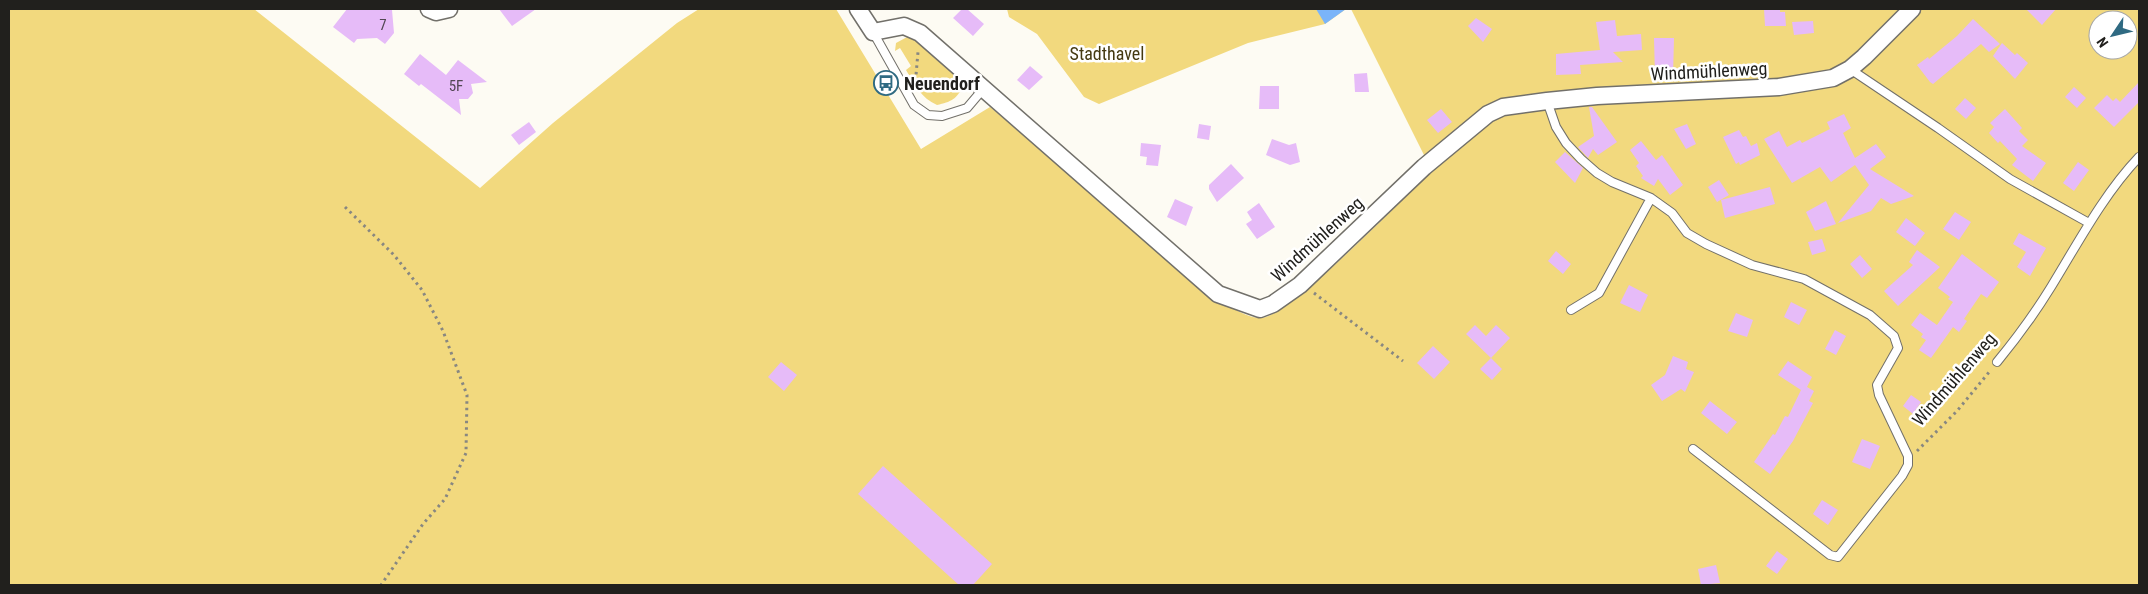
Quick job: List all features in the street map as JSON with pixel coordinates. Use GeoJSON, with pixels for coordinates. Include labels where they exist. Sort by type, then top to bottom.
{"type":"FeatureCollection","features":[{"type":"Feature","properties":{"kind":"street"},"geometry":{"type":"LineString","coordinates":[[429,9],[436,12],[449,9]]}},
{"type":"Feature","properties":{"kind":"street"},"geometry":{"type":"LineString","coordinates":[[858,9],[873,32]]}},
{"type":"Feature","properties":{"kind":"street","name":"Windmühlenweg"},"geometry":{"type":"LineString","coordinates":[[873,32],[904,26],[920,33],[1218,294],[1260,310],[1273,304],[1300,285],[1424,167],[1488,114],[1503,107],[1596,96],[1779,87],[1833,78],[1850,69],[1864,58],[1912,9]]}},
{"type":"Feature","properties":{"kind":"lane"},"geometry":{"type":"LineString","coordinates":[[873,32],[914,105],[928,115],[942,116],[966,108],[984,88]]}},
{"type":"Feature","properties":{"kind":"lane"},"geometry":{"type":"LineString","coordinates":[[1850,69],[2010,179],[2089,223]]}},
{"type":"Feature","properties":{"kind":"lane"},"geometry":{"type":"LineString","coordinates":[[1547,101],[1556,128],[1566,143],[1581,159],[1612,182],[1651,198],[1672,213],[1688,233],[1706,244],[1752,265],[1804,279],[1870,315],[1894,336],[1898,348],[1877,385],[1879,395],[1908,456],[1908,466],[1838,557],[1830,555],[1694,449]]}},
{"type":"Feature","properties":{"kind":"lane","name":"Windmühlenweg"},"geometry":{"type":"LineString","coordinates":[[1997,362],[2015,340],[2050,288],[2089,223],[2139,157]]}},
{"type":"Feature","properties":{"kind":"lane"},"geometry":{"type":"LineString","coordinates":[[1571,310],[1599,293],[1651,198]]}},
{"type":"Feature","properties":{"kind":"path"},"geometry":{"type":"LineString","coordinates":[[902,84],[916,75],[920,33]]}},
{"type":"Feature","properties":{"kind":"path"},"geometry":{"type":"LineString","coordinates":[[345,207],[394,255],[422,290],[442,331],[467,395],[466,453],[445,499],[423,524],[380,585]]}},
{"type":"Feature","properties":{"kind":"path"},"geometry":{"type":"LineString","coordinates":[[1300,285],[1403,361]]}},
{"type":"Feature","properties":{"kind":"path","name":"Windmühlenweg"},"geometry":{"type":"LineString","coordinates":[[1908,456],[1916,452],[1957,411],[1997,362]]}},
{"type":"Feature","properties":{"kind":"green space"},"geometry":{"type":"Polygon","coordinates":[[[9,9],[254,9],[480,188],[553,123],[677,23],[699,9],[836,9],[921,149],[990,107],[1220,301],[1246,315],[1262,318],[1277,311],[1298,297],[1348,253],[1432,171],[1351,9],[2139,9],[2139,585],[9,585],[9,9]]]}},
{"type":"Feature","properties":{"kind":"green space","name":"Stadthavel"},"geometry":{"type":"Polygon","coordinates":[[[1007,9],[1346,9],[1325,24],[1248,43],[1099,104],[1084,97],[1037,34],[1009,17],[1007,9]]]}},
{"type":"Feature","properties":{"kind":"green space"},"geometry":{"type":"Polygon","coordinates":[[[909,36],[914,38],[958,76],[963,86],[953,99],[937,105],[927,99],[916,86],[906,70],[911,66],[900,48],[895,51],[896,43],[909,36]]]}},
{"type":"Feature","properties":{"kind":"water"},"geometry":{"type":"Polygon","coordinates":[[[1316,9],[1346,9],[1325,24],[1316,9]]]}},
{"type":"Feature","properties":{"kind":"building"},"geometry":{"type":"Polygon","coordinates":[[[347,9],[392,10],[394,33],[385,44],[377,38],[357,39],[354,43],[333,27],[347,9]]]}},
{"type":"Feature","properties":{"kind":"building"},"geometry":{"type":"Polygon","coordinates":[[[499,9],[536,9],[512,26],[499,9]]]}},
{"type":"Feature","properties":{"kind":"building"},"geometry":{"type":"Polygon","coordinates":[[[962,9],[967,9],[984,24],[973,36],[953,18],[962,9]]]}},
{"type":"Feature","properties":{"kind":"building"},"geometry":{"type":"Polygon","coordinates":[[[1764,9],[1780,9],[1780,12],[1785,12],[1786,26],[1765,26],[1764,9]]]}},
{"type":"Feature","properties":{"kind":"building"},"geometry":{"type":"Polygon","coordinates":[[[2026,9],[2056,9],[2042,25],[2026,9]]]}},
{"type":"Feature","properties":{"kind":"building"},"geometry":{"type":"Polygon","coordinates":[[[1476,18],[1492,29],[1483,42],[1468,26],[1476,18]]]}},
{"type":"Feature","properties":{"kind":"building"},"geometry":{"type":"Polygon","coordinates":[[[1973,19],[2000,44],[1989,52],[1981,44],[1933,84],[1917,65],[1928,57],[1929,59],[1957,36],[1973,19]]]}},
{"type":"Feature","properties":{"kind":"building"},"geometry":{"type":"Polygon","coordinates":[[[1615,20],[1617,36],[1641,34],[1642,50],[1613,52],[1623,62],[1580,65],[1581,74],[1556,75],[1556,54],[1600,50],[1596,22],[1615,20]]]}},
{"type":"Feature","properties":{"kind":"building"},"geometry":{"type":"Polygon","coordinates":[[[1813,21],[1814,33],[1794,35],[1792,22],[1813,21]]]}},
{"type":"Feature","properties":{"kind":"building"},"geometry":{"type":"Polygon","coordinates":[[[1654,38],[1674,38],[1673,76],[1655,77],[1654,38]]]}},
{"type":"Feature","properties":{"kind":"building"},"geometry":{"type":"Polygon","coordinates":[[[2002,43],[2015,55],[2017,53],[2028,63],[2015,79],[1993,56],[2002,43]]]}},
{"type":"Feature","properties":{"kind":"building"},"geometry":{"type":"Polygon","coordinates":[[[420,54],[446,75],[458,60],[487,82],[471,84],[473,93],[468,99],[459,99],[461,115],[421,84],[419,86],[404,74],[420,54]]]}},
{"type":"Feature","properties":{"kind":"building"},"geometry":{"type":"Polygon","coordinates":[[[1030,66],[1043,77],[1029,90],[1017,80],[1030,66]]]}},
{"type":"Feature","properties":{"kind":"building"},"geometry":{"type":"Polygon","coordinates":[[[1367,73],[1369,92],[1355,92],[1354,74],[1367,73]]]}},
{"type":"Feature","properties":{"kind":"building"},"geometry":{"type":"Polygon","coordinates":[[[2139,82],[2139,102],[2114,127],[2094,108],[2107,95],[2113,101],[2116,98],[2120,102],[2139,82]]]}},
{"type":"Feature","properties":{"kind":"building"},"geometry":{"type":"Polygon","coordinates":[[[1260,86],[1279,86],[1279,109],[1259,109],[1260,86]]]}},
{"type":"Feature","properties":{"kind":"building"},"geometry":{"type":"Polygon","coordinates":[[[2074,87],[2086,98],[2077,108],[2065,97],[2074,87]]]}},
{"type":"Feature","properties":{"kind":"building"},"geometry":{"type":"Polygon","coordinates":[[[1965,98],[1976,108],[1966,119],[1955,109],[1965,98]]]}},
{"type":"Feature","properties":{"kind":"building"},"geometry":{"type":"Polygon","coordinates":[[[1589,107],[1592,107],[1617,142],[1598,155],[1593,149],[1588,158],[1578,147],[1594,136],[1589,107]]]}},
{"type":"Feature","properties":{"kind":"building"},"geometry":{"type":"Polygon","coordinates":[[[1441,109],[1452,122],[1438,133],[1427,120],[1441,109]]]}},
{"type":"Feature","properties":{"kind":"building"},"geometry":{"type":"Polygon","coordinates":[[[2005,109],[2022,128],[2019,131],[2028,140],[2022,146],[2046,163],[2033,181],[2012,165],[2017,159],[2000,141],[1998,143],[1989,133],[1994,127],[1990,123],[2005,109]]]}},
{"type":"Feature","properties":{"kind":"building"},"geometry":{"type":"Polygon","coordinates":[[[1844,114],[1851,128],[1843,133],[1855,158],[1876,144],[1886,157],[1870,169],[1914,196],[1891,204],[1881,198],[1871,211],[1838,223],[1869,185],[1855,165],[1831,182],[1820,167],[1792,183],[1764,139],[1779,131],[1787,147],[1800,140],[1802,143],[1830,129],[1827,122],[1844,114]]]}},
{"type":"Feature","properties":{"kind":"building"},"geometry":{"type":"Polygon","coordinates":[[[529,122],[536,132],[519,145],[511,135],[529,122]]]}},
{"type":"Feature","properties":{"kind":"building"},"geometry":{"type":"Polygon","coordinates":[[[1199,124],[1211,126],[1209,140],[1197,138],[1199,124]]]}},
{"type":"Feature","properties":{"kind":"building"},"geometry":{"type":"Polygon","coordinates":[[[1687,124],[1696,144],[1686,149],[1674,129],[1687,124]]]}},
{"type":"Feature","properties":{"kind":"building"},"geometry":{"type":"Polygon","coordinates":[[[1739,130],[1743,137],[1746,136],[1751,146],[1757,143],[1760,155],[1740,165],[1739,162],[1736,164],[1723,137],[1739,130]]]}},
{"type":"Feature","properties":{"kind":"building"},"geometry":{"type":"Polygon","coordinates":[[[1272,139],[1289,145],[1296,143],[1300,162],[1290,165],[1266,155],[1272,139]]]}},
{"type":"Feature","properties":{"kind":"building"},"geometry":{"type":"Polygon","coordinates":[[[1641,141],[1656,160],[1662,155],[1683,185],[1670,195],[1658,179],[1654,186],[1641,178],[1643,176],[1636,166],[1639,163],[1630,150],[1641,141]]]}},
{"type":"Feature","properties":{"kind":"building"},"geometry":{"type":"Polygon","coordinates":[[[1141,143],[1161,145],[1158,166],[1146,165],[1147,157],[1140,156],[1141,143]]]}},
{"type":"Feature","properties":{"kind":"building"},"geometry":{"type":"Polygon","coordinates":[[[1565,152],[1583,168],[1575,183],[1555,162],[1565,152]]]}},
{"type":"Feature","properties":{"kind":"building"},"geometry":{"type":"Polygon","coordinates":[[[2078,162],[2089,170],[2074,191],[2063,183],[2078,162]]]}},
{"type":"Feature","properties":{"kind":"building"},"geometry":{"type":"Polygon","coordinates":[[[1231,164],[1244,178],[1217,202],[1209,189],[1209,185],[1231,164]]]}},
{"type":"Feature","properties":{"kind":"building"},"geometry":{"type":"Polygon","coordinates":[[[1719,180],[1729,195],[1717,202],[1708,187],[1719,180]]]}},
{"type":"Feature","properties":{"kind":"building"},"geometry":{"type":"Polygon","coordinates":[[[1770,187],[1775,204],[1725,218],[1721,200],[1770,187]]]}},
{"type":"Feature","properties":{"kind":"building"},"geometry":{"type":"Polygon","coordinates":[[[1175,199],[1193,207],[1186,226],[1167,217],[1175,199]]]}},
{"type":"Feature","properties":{"kind":"building"},"geometry":{"type":"Polygon","coordinates":[[[1826,201],[1836,224],[1815,231],[1806,212],[1826,201]]]}},
{"type":"Feature","properties":{"kind":"building"},"geometry":{"type":"Polygon","coordinates":[[[1259,203],[1275,227],[1257,239],[1246,224],[1252,220],[1247,212],[1259,203]]]}},
{"type":"Feature","properties":{"kind":"building"},"geometry":{"type":"Polygon","coordinates":[[[1955,212],[1971,222],[1959,240],[1943,229],[1955,212]]]}},
{"type":"Feature","properties":{"kind":"building"},"geometry":{"type":"Polygon","coordinates":[[[1906,218],[1925,233],[1915,246],[1896,232],[1906,218]]]}},
{"type":"Feature","properties":{"kind":"building"},"geometry":{"type":"Polygon","coordinates":[[[2019,233],[2046,248],[2030,276],[2017,267],[2026,252],[2013,244],[2019,233]]]}},
{"type":"Feature","properties":{"kind":"building"},"geometry":{"type":"Polygon","coordinates":[[[1822,239],[1826,251],[1812,255],[1808,242],[1822,239]]]}},
{"type":"Feature","properties":{"kind":"building"},"geometry":{"type":"Polygon","coordinates":[[[1917,250],[1940,267],[1898,306],[1884,291],[1913,265],[1909,262],[1917,250]]]}},
{"type":"Feature","properties":{"kind":"building"},"geometry":{"type":"Polygon","coordinates":[[[1556,251],[1571,264],[1563,274],[1548,261],[1556,251]]]}},
{"type":"Feature","properties":{"kind":"building"},"geometry":{"type":"Polygon","coordinates":[[[1962,254],[1999,282],[1987,298],[1981,294],[1964,319],[1967,321],[1959,332],[1953,327],[1931,358],[1919,350],[1926,340],[1921,337],[1923,334],[1911,325],[1920,313],[1937,325],[1953,302],[1948,299],[1950,297],[1938,288],[1962,254]]]}},
{"type":"Feature","properties":{"kind":"building"},"geometry":{"type":"Polygon","coordinates":[[[1860,255],[1872,269],[1862,278],[1850,264],[1860,255]]]}},
{"type":"Feature","properties":{"kind":"building"},"geometry":{"type":"Polygon","coordinates":[[[1629,285],[1648,295],[1640,312],[1620,303],[1629,285]]]}},
{"type":"Feature","properties":{"kind":"building"},"geometry":{"type":"Polygon","coordinates":[[[1791,302],[1807,310],[1799,325],[1784,317],[1791,302]]]}},
{"type":"Feature","properties":{"kind":"building"},"geometry":{"type":"Polygon","coordinates":[[[1736,313],[1753,320],[1747,337],[1728,331],[1736,313]]]}},
{"type":"Feature","properties":{"kind":"building"},"geometry":{"type":"Polygon","coordinates":[[[1475,325],[1486,336],[1496,325],[1510,338],[1491,358],[1466,334],[1475,325]]]}},
{"type":"Feature","properties":{"kind":"building"},"geometry":{"type":"Polygon","coordinates":[[[1835,330],[1846,336],[1836,355],[1825,349],[1835,330]]]}},
{"type":"Feature","properties":{"kind":"building"},"geometry":{"type":"Polygon","coordinates":[[[1433,346],[1450,362],[1434,379],[1417,363],[1433,346]]]}},
{"type":"Feature","properties":{"kind":"building"},"geometry":{"type":"Polygon","coordinates":[[[1673,356],[1688,362],[1686,369],[1694,372],[1685,392],[1681,389],[1662,401],[1651,385],[1665,375],[1673,356]]]}},
{"type":"Feature","properties":{"kind":"building"},"geometry":{"type":"Polygon","coordinates":[[[1491,358],[1502,369],[1492,380],[1480,369],[1491,358]]]}},
{"type":"Feature","properties":{"kind":"building"},"geometry":{"type":"Polygon","coordinates":[[[1788,361],[1812,377],[1807,387],[1814,391],[1809,401],[1813,403],[1793,441],[1770,474],[1754,462],[1773,434],[1775,435],[1785,416],[1788,417],[1801,390],[1778,375],[1788,361]]]}},
{"type":"Feature","properties":{"kind":"building"},"geometry":{"type":"Polygon","coordinates":[[[781,362],[797,375],[784,391],[768,377],[781,362]]]}},
{"type":"Feature","properties":{"kind":"building"},"geometry":{"type":"Polygon","coordinates":[[[1911,395],[1921,402],[1913,414],[1903,406],[1911,395]]]}},
{"type":"Feature","properties":{"kind":"building"},"geometry":{"type":"Polygon","coordinates":[[[1710,401],[1737,422],[1727,434],[1701,413],[1710,401]]]}},
{"type":"Feature","properties":{"kind":"building"},"geometry":{"type":"Polygon","coordinates":[[[1862,439],[1880,446],[1870,469],[1852,462],[1862,439]]]}},
{"type":"Feature","properties":{"kind":"building"},"geometry":{"type":"Polygon","coordinates":[[[883,466],[992,564],[973,585],[959,585],[858,494],[883,466]]]}},
{"type":"Feature","properties":{"kind":"building"},"geometry":{"type":"Polygon","coordinates":[[[1822,500],[1838,510],[1828,525],[1813,514],[1822,500]]]}},
{"type":"Feature","properties":{"kind":"building"},"geometry":{"type":"Polygon","coordinates":[[[1777,551],[1788,559],[1777,574],[1766,566],[1777,551]]]}},
{"type":"Feature","properties":{"kind":"building"},"geometry":{"type":"Polygon","coordinates":[[[1716,565],[1720,583],[1701,585],[1698,569],[1716,565]]]}},
{"type":"Feature","properties":{"kind":"place","name":"Neuendorf"},"geometry":{"type":"Point","coordinates":[886,83]}}]}
